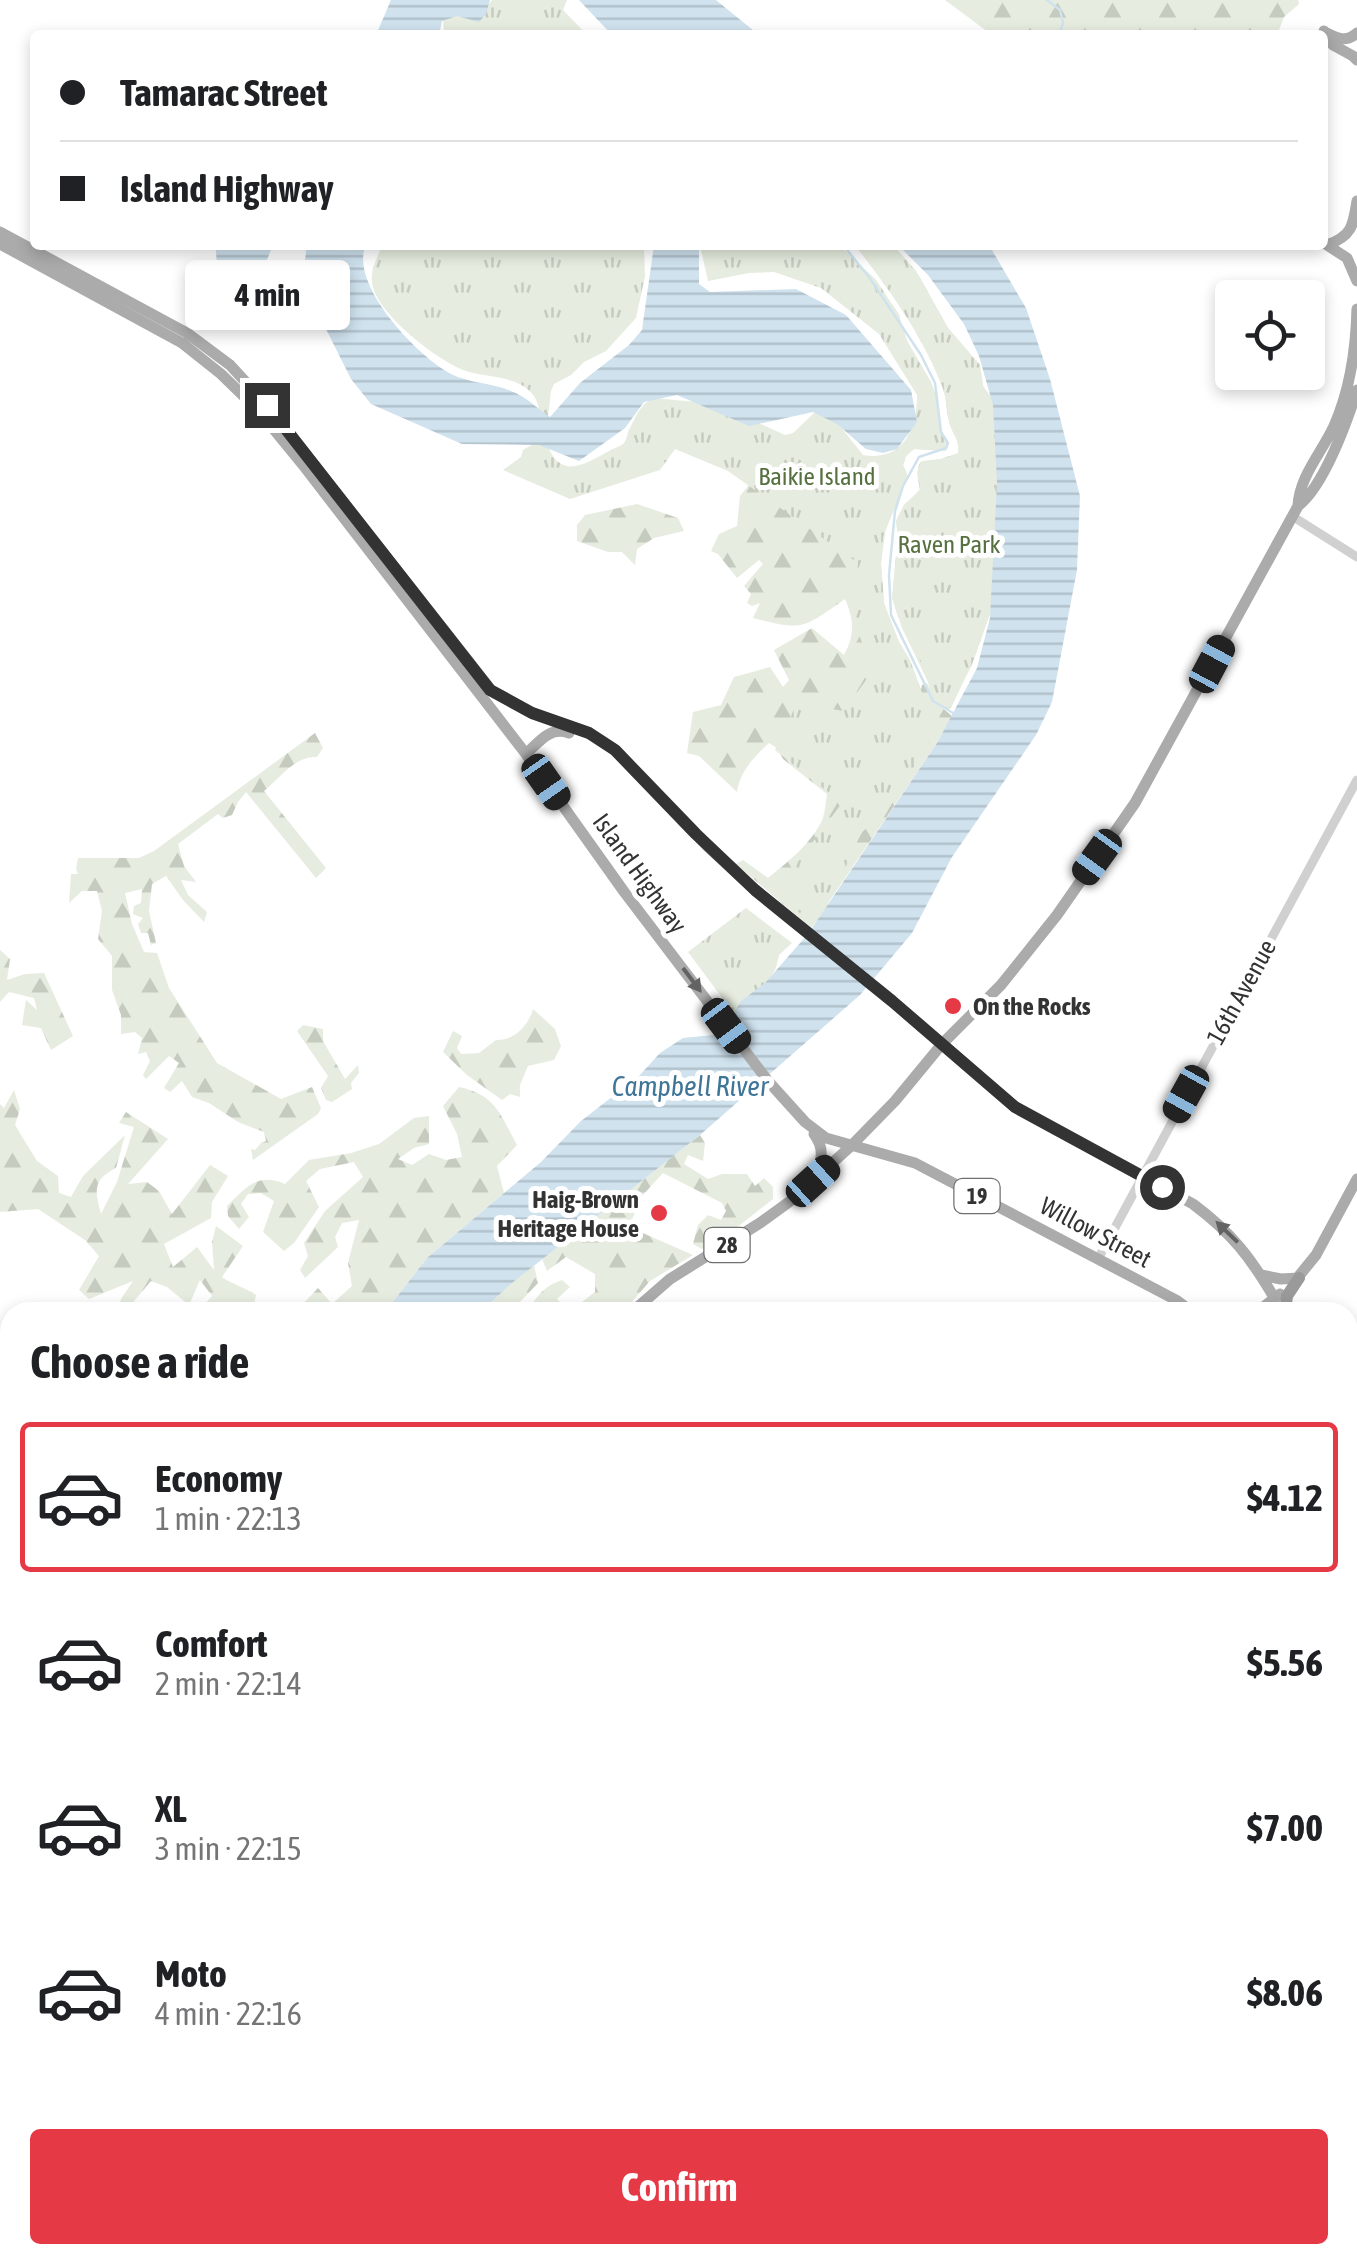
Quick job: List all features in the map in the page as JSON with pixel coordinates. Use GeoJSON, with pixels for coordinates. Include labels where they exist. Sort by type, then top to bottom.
{"type":"FeatureCollection","features":[{"type":"Feature","properties":{"kind":"highway"},"geometry":{"type":"LineString","coordinates":[[1284,1302],[1298,1278]]}},
{"type":"Feature","properties":{"kind":"main road"},"geometry":{"type":"LineString","coordinates":[[1328,34],[1340,39],[1352,38],[1357,32]]}},
{"type":"Feature","properties":{"kind":"main road"},"geometry":{"type":"LineString","coordinates":[[1328,38],[1357,60]]}},
{"type":"Feature","properties":{"kind":"main road"},"geometry":{"type":"LineString","coordinates":[[1328,245],[1344,238],[1351,228],[1357,200]]}},
{"type":"Feature","properties":{"kind":"main road"},"geometry":{"type":"LineString","coordinates":[[0,232],[30,248]]}},
{"type":"Feature","properties":{"kind":"main road","name":"Island Highway"},"geometry":{"type":"LineString","coordinates":[[0,244],[182,343],[222,374],[258,410],[526,754],[625,893],[770,1084]]}},
{"type":"Feature","properties":{"kind":"main road"},"geometry":{"type":"LineString","coordinates":[[1328,246],[1347,258],[1357,281]]}},
{"type":"Feature","properties":{"kind":"main road"},"geometry":{"type":"LineString","coordinates":[[33,250],[187,333],[230,366],[267,405],[490,690],[532,713],[589,733],[615,750],[755,890],[1015,1107],[1193,1204],[1214,1220],[1236,1240],[1277,1302]]}},
{"type":"Feature","properties":{"kind":"main road"},"geometry":{"type":"LineString","coordinates":[[1295,511],[1298,492],[1335,424],[1348,383],[1357,309]]}},
{"type":"Feature","properties":{"kind":"main road"},"geometry":{"type":"LineString","coordinates":[[851,1146],[1000,985],[1057,916],[1135,803],[1295,511],[1309,497],[1344,428],[1357,390]]}},
{"type":"Feature","properties":{"kind":"main road"},"geometry":{"type":"LineString","coordinates":[[526,754],[550,732],[563,730],[615,750]]}},
{"type":"Feature","properties":{"kind":"main road","name":"Willow Street"},"geometry":{"type":"LineString","coordinates":[[770,1084],[805,1122],[826,1138],[915,1163],[1179,1302]]}},
{"type":"Feature","properties":{"kind":"main road"},"geometry":{"type":"LineString","coordinates":[[805,1122],[820,1142],[822,1158],[813,1181]]}},
{"type":"Feature","properties":{"kind":"main road","name":"28"},"geometry":{"type":"LineString","coordinates":[[644,1302],[670,1279],[760,1224],[851,1146]]}},
{"type":"Feature","properties":{"kind":"main road"},"geometry":{"type":"LineString","coordinates":[[1261,1275],[1298,1278],[1316,1255],[1357,1180]]}},
{"type":"Feature","properties":{"kind":"street"},"geometry":{"type":"LineString","coordinates":[[1295,511],[1357,557]]}},
{"type":"Feature","properties":{"kind":"street","name":"16th Avenue"},"geometry":{"type":"LineString","coordinates":[[1098,1259],[1356,783]]}},
{"type":"Feature","properties":{"kind":"green space"},"geometry":{"type":"Polygon","coordinates":[[[492,0],[567,0],[563,10],[582,30],[444,30],[443,17],[485,10],[492,0]]]}},
{"type":"Feature","properties":{"kind":"green space"},"geometry":{"type":"Polygon","coordinates":[[[945,0],[1298,0],[1299,4],[1284,17],[1279,30],[985,30],[945,0]]]}},
{"type":"Feature","properties":{"kind":"green space"},"geometry":{"type":"Polygon","coordinates":[[[380,250],[644,250],[645,276],[636,318],[606,351],[554,384],[548,416],[540,415],[536,400],[526,388],[454,366],[425,347],[384,307],[372,282],[380,250]]]}},
{"type":"Feature","properties":{"kind":"green space","name":"Baikie Island"},"geometry":{"type":"Polygon","coordinates":[[[701,250],[844,250],[876,280],[899,315],[908,344],[936,395],[939,424],[948,445],[946,451],[914,449],[906,456],[906,480],[883,537],[881,563],[884,603],[899,642],[925,701],[942,720],[904,789],[861,833],[842,881],[827,894],[828,906],[813,926],[774,888],[842,803],[775,750],[797,703],[844,711],[873,670],[854,622],[858,563],[728,471],[675,449],[660,470],[570,499],[503,470],[535,443],[547,444],[559,463],[567,466],[592,460],[623,444],[639,410],[654,398],[717,404],[785,435],[793,433],[815,412],[837,422],[863,455],[888,453],[905,440],[914,420],[917,395],[879,334],[821,288],[774,272],[708,281],[701,250]]]}},
{"type":"Feature","properties":{"kind":"green space"},"geometry":{"type":"Polygon","coordinates":[[[842,250],[876,280],[899,315],[905,337],[931,382],[948,448],[914,449],[906,456],[906,480],[886,527],[881,563],[888,616],[921,690],[927,683],[930,688],[892,598],[896,521],[904,505],[920,490],[920,462],[958,453],[958,445],[944,391],[925,348],[859,250],[897,250],[916,271],[948,328],[980,365],[983,386],[991,397],[992,608],[951,708],[933,700],[952,716],[937,743],[811,928],[736,864],[743,860],[768,878],[813,835],[823,818],[827,794],[769,743],[744,771],[737,792],[699,756],[687,753],[693,712],[721,705],[734,677],[770,667],[783,687],[789,680],[774,650],[812,628],[844,655],[852,634],[852,620],[845,599],[802,625],[753,618],[760,603],[747,603],[751,594],[744,586],[763,564],[759,560],[737,578],[711,551],[719,534],[737,526],[740,496],[755,477],[900,456],[914,444],[928,396],[842,250]]]}},
{"type":"Feature","properties":{"kind":"green space","name":"Raven Park"},"geometry":{"type":"Polygon","coordinates":[[[859,250],[897,250],[916,271],[948,328],[980,365],[983,386],[994,402],[999,457],[992,608],[971,667],[949,709],[934,700],[925,670],[903,630],[892,598],[896,521],[904,505],[920,490],[920,464],[958,454],[958,446],[934,367],[892,295],[859,250]]]}},
{"type":"Feature","properties":{"kind":"green space"},"geometry":{"type":"Polygon","coordinates":[[[637,504],[678,518],[684,531],[654,538],[637,549],[635,565],[622,552],[608,552],[577,541],[577,525],[585,515],[637,504]]]}},
{"type":"Feature","properties":{"kind":"green space"},"geometry":{"type":"Polygon","coordinates":[[[315,733],[323,748],[317,757],[295,763],[264,791],[326,868],[316,878],[246,792],[232,815],[223,818],[218,814],[178,844],[184,866],[196,882],[181,880],[188,895],[207,912],[204,922],[166,876],[152,884],[149,911],[156,943],[151,945],[148,933],[141,933],[138,924],[143,918],[133,914],[134,906],[141,903],[142,889],[125,893],[144,952],[157,953],[169,988],[217,1063],[281,1099],[312,1087],[321,1108],[318,1114],[253,1160],[251,1149],[266,1141],[264,1132],[192,1097],[182,1081],[170,1092],[164,1088],[179,1063],[169,1056],[146,1079],[143,1075],[150,1061],[146,1052],[138,1054],[142,1038],[135,1032],[121,1034],[121,1015],[112,990],[112,956],[98,939],[102,911],[97,891],[82,891],[69,903],[71,874],[78,874],[78,858],[139,858],[154,851],[315,733]]]}},
{"type":"Feature","properties":{"kind":"green space"},"geometry":{"type":"Polygon","coordinates":[[[746,908],[792,943],[779,955],[770,978],[735,1015],[688,952],[746,908]]]}},
{"type":"Feature","properties":{"kind":"green space"},"geometry":{"type":"Polygon","coordinates":[[[0,950],[10,959],[7,980],[44,973],[73,1036],[51,1050],[41,1028],[22,1025],[26,1000],[37,1010],[34,998],[9,992],[0,1002],[0,950]]]}},
{"type":"Feature","properties":{"kind":"green space"},"geometry":{"type":"Polygon","coordinates":[[[533,1009],[555,1029],[561,1046],[554,1060],[528,1066],[520,1097],[510,1094],[502,1100],[443,1052],[453,1031],[462,1036],[457,1048],[461,1054],[479,1053],[496,1040],[520,1031],[533,1009]]]}},
{"type":"Feature","properties":{"kind":"green space"},"geometry":{"type":"Polygon","coordinates":[[[303,1025],[323,1029],[323,1041],[345,1079],[358,1065],[352,1089],[332,1102],[326,1100],[321,1088],[328,1076],[297,1031],[303,1025]]]}},
{"type":"Feature","properties":{"kind":"green space"},"geometry":{"type":"Polygon","coordinates":[[[459,1087],[481,1095],[501,1115],[517,1145],[497,1166],[504,1193],[427,1258],[393,1302],[334,1302],[352,1286],[348,1263],[359,1220],[342,1223],[335,1237],[338,1247],[305,1278],[300,1270],[308,1256],[304,1243],[325,1211],[363,1177],[354,1162],[320,1169],[306,1181],[319,1207],[284,1251],[263,1232],[274,1201],[261,1193],[248,1194],[241,1204],[249,1217],[239,1229],[228,1216],[227,1206],[253,1184],[267,1180],[285,1184],[309,1160],[379,1144],[414,1118],[429,1116],[429,1144],[398,1159],[412,1165],[429,1154],[446,1160],[462,1157],[457,1134],[443,1106],[459,1087]]]}},
{"type":"Feature","properties":{"kind":"green space"},"geometry":{"type":"Polygon","coordinates":[[[14,1090],[20,1109],[15,1125],[37,1161],[58,1176],[59,1193],[71,1197],[83,1176],[125,1135],[116,1168],[97,1187],[101,1214],[117,1182],[134,1127],[119,1123],[126,1112],[168,1139],[128,1184],[147,1182],[159,1191],[172,1214],[210,1165],[228,1176],[212,1202],[211,1218],[164,1244],[173,1267],[197,1247],[214,1270],[212,1242],[216,1226],[243,1246],[222,1277],[256,1295],[254,1302],[207,1302],[212,1296],[200,1280],[190,1302],[151,1281],[134,1302],[120,1302],[133,1281],[89,1299],[79,1290],[99,1256],[85,1240],[38,1209],[0,1212],[0,1104],[4,1108],[14,1090]]]}},
{"type":"Feature","properties":{"kind":"green space"},"geometry":{"type":"Polygon","coordinates":[[[700,1135],[705,1143],[703,1161],[688,1155],[684,1164],[708,1179],[722,1174],[747,1174],[755,1186],[764,1178],[773,1187],[773,1199],[702,1249],[693,1244],[698,1225],[708,1215],[721,1220],[726,1211],[722,1203],[663,1173],[641,1197],[629,1227],[693,1255],[650,1281],[632,1302],[582,1302],[595,1292],[595,1274],[566,1257],[547,1271],[542,1259],[700,1135]]]}},
{"type":"Feature","properties":{"kind":"green space"},"geometry":{"type":"Polygon","coordinates":[[[534,1265],[538,1283],[520,1302],[492,1302],[534,1265]]]}},
{"type":"Feature","properties":{"kind":"green space"},"geometry":{"type":"Polygon","coordinates":[[[562,1280],[570,1287],[557,1299],[560,1302],[534,1302],[550,1285],[562,1280]]]}},
{"type":"Feature","properties":{"kind":"green space"},"geometry":{"type":"Polygon","coordinates":[[[318,1288],[330,1302],[305,1302],[318,1288]]]}},
{"type":"Feature","properties":{"kind":"water"},"geometry":{"type":"Polygon","coordinates":[[[391,0],[490,0],[479,22],[457,16],[442,21],[440,30],[378,30],[391,0]]]}},
{"type":"Feature","properties":{"kind":"water"},"geometry":{"type":"Polygon","coordinates":[[[579,0],[716,0],[753,30],[607,30],[579,0]]]}},
{"type":"Feature","properties":{"kind":"water"},"geometry":{"type":"Polygon","coordinates":[[[216,250],[271,250],[255,282],[242,296],[223,307],[216,303],[216,250]]]}},
{"type":"Feature","properties":{"kind":"water"},"geometry":{"type":"Polygon","coordinates":[[[306,250],[365,250],[367,279],[376,298],[421,352],[451,374],[516,393],[550,417],[580,383],[642,330],[653,250],[699,250],[699,284],[710,292],[796,289],[846,315],[911,390],[917,422],[897,449],[883,453],[866,449],[837,424],[813,412],[749,426],[677,395],[644,402],[625,428],[579,461],[539,445],[462,444],[371,404],[351,379],[308,293],[306,250]]]}},
{"type":"Feature","properties":{"kind":"water","name":"Campbell River"},"geometry":{"type":"Polygon","coordinates":[[[903,250],[992,250],[1026,308],[1050,379],[1080,496],[1077,570],[1052,702],[1036,735],[952,857],[912,933],[860,995],[700,1135],[492,1302],[393,1302],[427,1258],[541,1162],[581,1121],[639,1076],[660,1053],[683,1038],[713,1035],[725,1028],[741,1001],[765,983],[808,934],[937,743],[977,668],[990,618],[997,483],[993,405],[979,356],[964,324],[928,275],[903,250]]]}},
{"type":"Feature","properties":{"kind":"waterway"},"geometry":{"type":"LineString","coordinates":[[1047,0],[1060,10],[1061,30]]}},
{"type":"Feature","properties":{"kind":"waterway"},"geometry":{"type":"LineString","coordinates":[[847,250],[921,355],[935,383],[941,432],[948,443],[946,448],[919,457],[903,486],[895,511],[889,575],[891,615],[933,701],[953,713]]}},
{"type":"Feature","properties":{"kind":"place","name":"On the Rocks"},"geometry":{"type":"Point","coordinates":[953,1006]}},
{"type":"Feature","properties":{"kind":"place","name":"Haig-Brown Heritage House"},"geometry":{"type":"Point","coordinates":[659,1213]}},
{"type":"Feature","properties":{"kind":"route"},"geometry":{"type":"LineString","coordinates":[[267,405],[490,690],[532,713],[589,733],[615,750],[755,890],[1015,1107],[1162,1187]]}}]}
